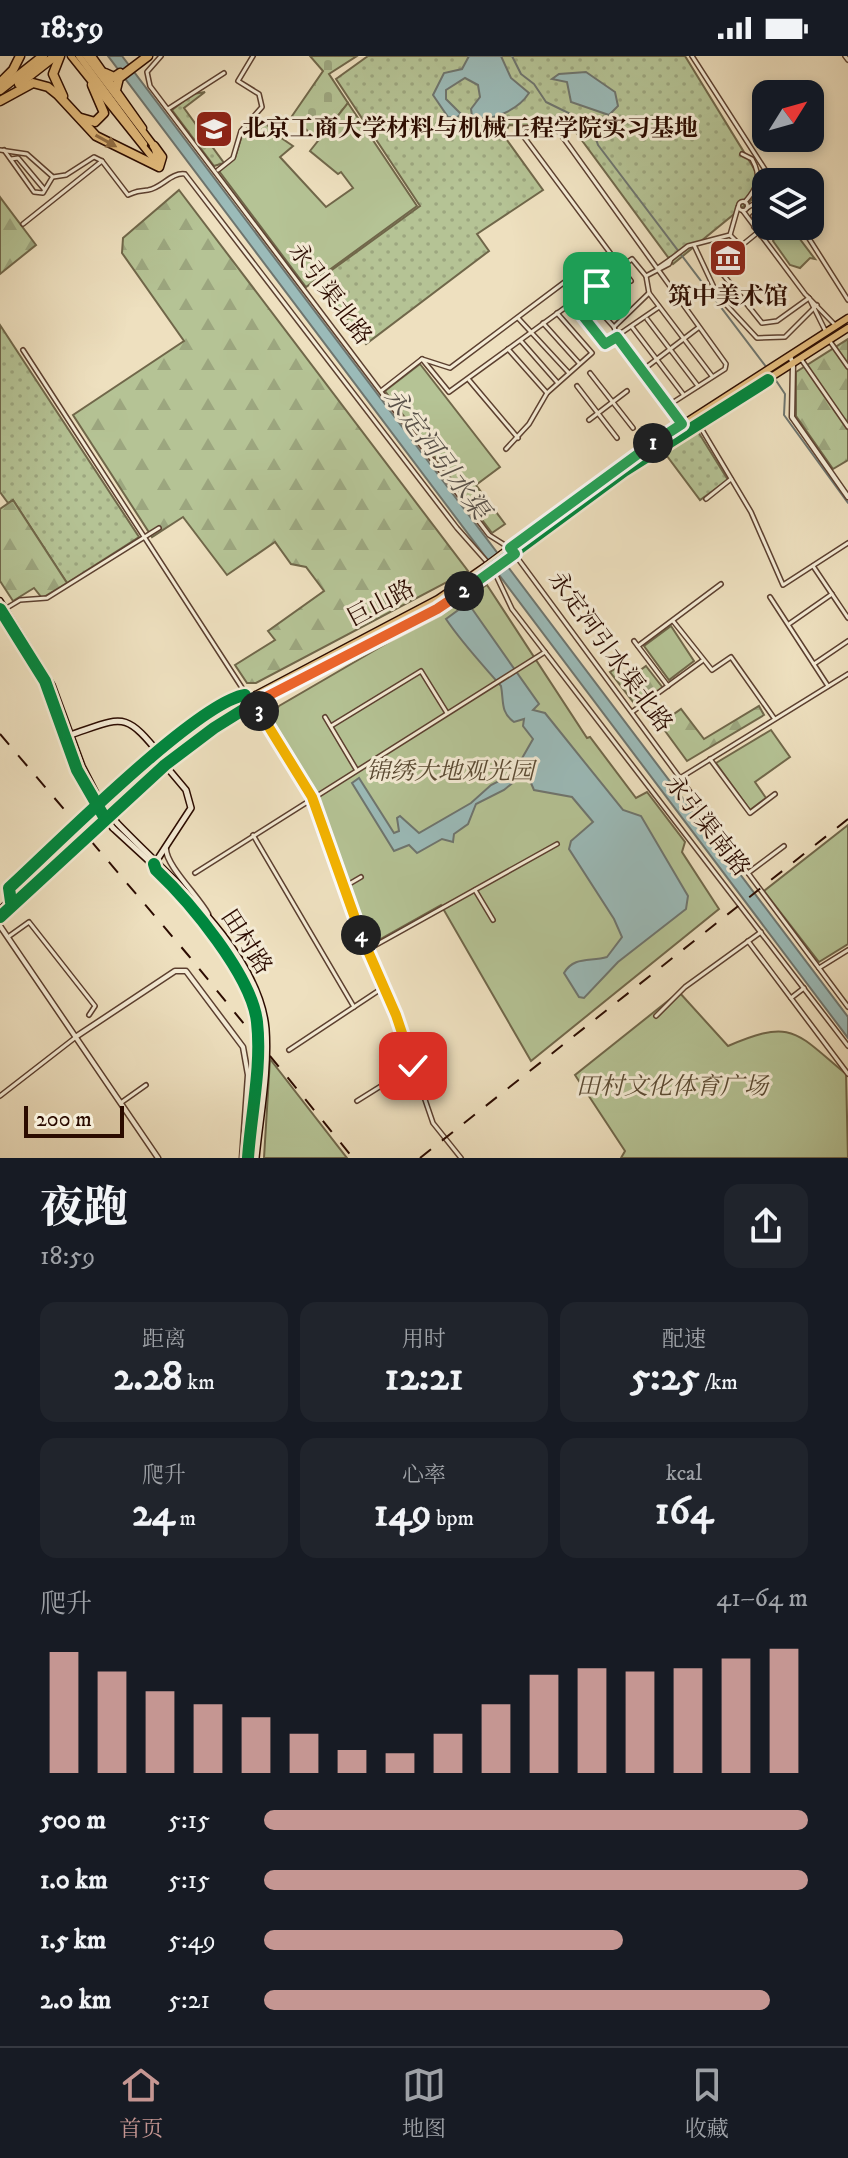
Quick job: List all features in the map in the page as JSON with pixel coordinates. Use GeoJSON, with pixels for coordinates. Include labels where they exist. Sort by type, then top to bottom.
{"type":"FeatureCollection","features":[{"type":"Feature","properties":{"kind":"highway"},"geometry":{"type":"LineString","coordinates":[[0,83],[13,70],[20,56]]}},
{"type":"Feature","properties":{"kind":"highway"},"geometry":{"type":"LineString","coordinates":[[0,90],[43,56]]}},
{"type":"Feature","properties":{"kind":"highway"},"geometry":{"type":"LineString","coordinates":[[58,56],[54,66],[55,83],[77,113],[89,123],[104,113],[92,85]]}},
{"type":"Feature","properties":{"kind":"highway"},"geometry":{"type":"LineString","coordinates":[[0,100],[58,56]]}},
{"type":"Feature","properties":{"kind":"highway"},"geometry":{"type":"LineString","coordinates":[[113,80],[145,56]]}},
{"type":"Feature","properties":{"kind":"highway"},"geometry":{"type":"LineString","coordinates":[[0,100],[33,83],[48,87],[96,136],[159,167],[162,157],[154,146]]}},
{"type":"Feature","properties":{"kind":"main road"},"geometry":{"type":"LineString","coordinates":[[71,56],[155,161],[154,146],[86,56]]}},
{"type":"Feature","properties":{"kind":"main road"},"geometry":{"type":"LineString","coordinates":[[79,56],[150,153],[154,146]]}},
{"type":"Feature","properties":{"kind":"main road"},"geometry":{"type":"LineString","coordinates":[[92,56],[137,115],[146,135]]}},
{"type":"Feature","properties":{"kind":"main road","name":"巨山路"},"geometry":{"type":"LineString","coordinates":[[782,366],[790,356],[848,318]]}},
{"type":"Feature","properties":{"kind":"main road","name":"巨山路"},"geometry":{"type":"LineString","coordinates":[[0,914],[165,765],[254,703],[437,609],[615,468],[682,424],[782,366],[793,364],[848,328]]}},
{"type":"Feature","properties":{"kind":"main road","name":"巨山路"},"geometry":{"type":"LineString","coordinates":[[512,551],[765,376]]}},
{"type":"Feature","properties":{"kind":"main road","name":"巨山路"},"geometry":{"type":"LineString","coordinates":[[0,914],[32,877],[162,757],[216,716],[426,606],[488,569]]}},
{"type":"Feature","properties":{"kind":"main road","name":"田村路"},"geometry":{"type":"LineString","coordinates":[[0,601],[52,685],[67,735],[97,801],[115,825],[190,892],[253,984],[263,1012],[266,1041],[254,1158]]}},
{"type":"Feature","properties":{"kind":"main road"},"geometry":{"type":"LineString","coordinates":[[67,735],[126,720],[162,757]]}},
{"type":"Feature","properties":{"kind":"main road"},"geometry":{"type":"LineString","coordinates":[[155,862],[189,815],[191,803],[186,790],[165,765]]}},
{"type":"Feature","properties":{"kind":"main road","name":"田村路"},"geometry":{"type":"LineString","coordinates":[[155,862],[203,916],[255,999],[262,1041],[254,1158]]}},
{"type":"Feature","properties":{"kind":"street","name":"永引渠北路"},"geometry":{"type":"LineString","coordinates":[[161,56],[150,65],[146,78],[489,535],[512,551]]}},
{"type":"Feature","properties":{"kind":"street"},"geometry":{"type":"LineString","coordinates":[[218,170],[233,158],[241,131],[262,107],[259,94],[238,81],[253,56]]}},
{"type":"Feature","properties":{"kind":"street"},"geometry":{"type":"LineString","coordinates":[[692,56],[764,168]]}},
{"type":"Feature","properties":{"kind":"street"},"geometry":{"type":"LineString","coordinates":[[168,109],[224,73]]}},
{"type":"Feature","properties":{"kind":"street"},"geometry":{"type":"LineString","coordinates":[[631,281],[521,133],[524,128],[554,125],[726,364],[725,369],[669,405]]}},
{"type":"Feature","properties":{"kind":"street"},"geometry":{"type":"LineString","coordinates":[[2,150],[34,192],[42,194],[53,177],[66,175],[94,157],[102,161],[23,224]]}},
{"type":"Feature","properties":{"kind":"street"},"geometry":{"type":"LineString","coordinates":[[2,150],[27,154],[53,177]]}},
{"type":"Feature","properties":{"kind":"street"},"geometry":{"type":"LineString","coordinates":[[730,235],[738,207],[757,188],[759,178],[752,159],[742,154]]}},
{"type":"Feature","properties":{"kind":"street"},"geometry":{"type":"LineString","coordinates":[[10,160],[18,158],[44,189]]}},
{"type":"Feature","properties":{"kind":"street","name":"永引渠南路"},"geometry":{"type":"LineString","coordinates":[[102,161],[126,195],[140,189],[148,190],[178,173],[185,174],[457,528],[484,556],[500,580],[512,609],[848,1046]]}},
{"type":"Feature","properties":{"kind":"street"},"geometry":{"type":"LineString","coordinates":[[745,202],[745,210],[752,223]]}},
{"type":"Feature","properties":{"kind":"street"},"geometry":{"type":"LineString","coordinates":[[745,210],[752,205]]}},
{"type":"Feature","properties":{"kind":"street"},"geometry":{"type":"LineString","coordinates":[[738,207],[745,210]]}},
{"type":"Feature","properties":{"kind":"street"},"geometry":{"type":"LineString","coordinates":[[730,235],[741,246],[752,239]]}},
{"type":"Feature","properties":{"kind":"street"},"geometry":{"type":"LineString","coordinates":[[646,276],[684,249],[730,235]]}},
{"type":"Feature","properties":{"kind":"street"},"geometry":{"type":"LineString","coordinates":[[764,240],[809,298],[826,332]]}},
{"type":"Feature","properties":{"kind":"street"},"geometry":{"type":"LineString","coordinates":[[810,240],[848,300]]}},
{"type":"Feature","properties":{"kind":"street"},"geometry":{"type":"LineString","coordinates":[[694,245],[718,296],[750,335],[768,340],[785,337],[815,307]]}},
{"type":"Feature","properties":{"kind":"street"},"geometry":{"type":"LineString","coordinates":[[422,359],[449,392],[632,259],[646,276],[649,293],[712,376]]}},
{"type":"Feature","properties":{"kind":"street"},"geometry":{"type":"LineString","coordinates":[[422,359],[450,368],[586,266],[601,282]]}},
{"type":"Feature","properties":{"kind":"street"},"geometry":{"type":"LineString","coordinates":[[721,272],[762,323],[777,321],[809,298]]}},
{"type":"Feature","properties":{"kind":"street"},"geometry":{"type":"LineString","coordinates":[[614,327],[649,293]]}},
{"type":"Feature","properties":{"kind":"street"},"geometry":{"type":"LineString","coordinates":[[585,295],[614,327],[617,337],[644,369],[682,424]]}},
{"type":"Feature","properties":{"kind":"street"},"geometry":{"type":"LineString","coordinates":[[571,301],[605,344],[659,307]]}},
{"type":"Feature","properties":{"kind":"street"},"geometry":{"type":"LineString","coordinates":[[815,307],[836,326]]}},
{"type":"Feature","properties":{"kind":"street"},"geometry":{"type":"LineString","coordinates":[[506,449],[518,438],[547,393],[592,353],[557,313]]}},
{"type":"Feature","properties":{"kind":"street"},"geometry":{"type":"LineString","coordinates":[[819,318],[825,313]]}},
{"type":"Feature","properties":{"kind":"street"},"geometry":{"type":"LineString","coordinates":[[646,317],[698,386]]}},
{"type":"Feature","properties":{"kind":"street"},"geometry":{"type":"LineString","coordinates":[[518,318],[568,372]]}},
{"type":"Feature","properties":{"kind":"street"},"geometry":{"type":"LineString","coordinates":[[543,323],[579,363]]}},
{"type":"Feature","properties":{"kind":"street"},"geometry":{"type":"LineString","coordinates":[[632,327],[684,395]]}},
{"type":"Feature","properties":{"kind":"street"},"geometry":{"type":"LineString","coordinates":[[644,369],[698,328]]}},
{"type":"Feature","properties":{"kind":"street"},"geometry":{"type":"LineString","coordinates":[[829,340],[848,367]]}},
{"type":"Feature","properties":{"kind":"street"},"geometry":{"type":"LineString","coordinates":[[521,341],[557,382]]}},
{"type":"Feature","properties":{"kind":"street"},"geometry":{"type":"LineString","coordinates":[[508,349],[547,393]]}},
{"type":"Feature","properties":{"kind":"street"},"geometry":{"type":"LineString","coordinates":[[23,350],[248,697]]}},
{"type":"Feature","properties":{"kind":"street"},"geometry":{"type":"LineString","coordinates":[[790,356],[793,364],[792,417],[848,497]]}},
{"type":"Feature","properties":{"kind":"street"},"geometry":{"type":"LineString","coordinates":[[381,391],[422,359]]}},
{"type":"Feature","properties":{"kind":"street"},"geometry":{"type":"LineString","coordinates":[[801,359],[848,427]]}},
{"type":"Feature","properties":{"kind":"street"},"geometry":{"type":"LineString","coordinates":[[590,373],[633,428]]}},
{"type":"Feature","properties":{"kind":"street"},"geometry":{"type":"LineString","coordinates":[[469,379],[518,438]]}},
{"type":"Feature","properties":{"kind":"street"},"geometry":{"type":"LineString","coordinates":[[577,386],[617,438]]}},
{"type":"Feature","properties":{"kind":"street"},"geometry":{"type":"LineString","coordinates":[[589,420],[627,391]]}},
{"type":"Feature","properties":{"kind":"street"},"geometry":{"type":"LineString","coordinates":[[698,423],[760,531],[779,581],[788,583],[848,543]]}},
{"type":"Feature","properties":{"kind":"street"},"geometry":{"type":"LineString","coordinates":[[706,499],[731,479]]}},
{"type":"Feature","properties":{"kind":"street"},"geometry":{"type":"LineString","coordinates":[[3,609],[20,600],[47,598],[159,528]]}},
{"type":"Feature","properties":{"kind":"street","name":"永定河引水渠北路"},"geometry":{"type":"LineString","coordinates":[[512,551],[748,873]]}},
{"type":"Feature","properties":{"kind":"street"},"geometry":{"type":"LineString","coordinates":[[813,566],[848,618]]}},
{"type":"Feature","properties":{"kind":"street"},"geometry":{"type":"LineString","coordinates":[[638,646],[721,584]]}},
{"type":"Feature","properties":{"kind":"street"},"geometry":{"type":"LineString","coordinates":[[788,624],[832,594]]}},
{"type":"Feature","properties":{"kind":"street"},"geometry":{"type":"LineString","coordinates":[[770,597],[828,686]]}},
{"type":"Feature","properties":{"kind":"street"},"geometry":{"type":"LineString","coordinates":[[673,621],[712,670],[731,657],[775,718]]}},
{"type":"Feature","properties":{"kind":"street"},"geometry":{"type":"LineString","coordinates":[[634,641],[668,686]]}},
{"type":"Feature","properties":{"kind":"street"},"geometry":{"type":"LineString","coordinates":[[814,664],[848,641]]}},
{"type":"Feature","properties":{"kind":"street"},"geometry":{"type":"LineString","coordinates":[[195,873],[545,652]]}},
{"type":"Feature","properties":{"kind":"street"},"geometry":{"type":"LineString","coordinates":[[632,712],[702,661]]}},
{"type":"Feature","properties":{"kind":"street"},"geometry":{"type":"LineString","coordinates":[[331,726],[421,671],[447,713]]}},
{"type":"Feature","properties":{"kind":"street"},"geometry":{"type":"LineString","coordinates":[[680,778],[848,674]]}},
{"type":"Feature","properties":{"kind":"street"},"geometry":{"type":"LineString","coordinates":[[254,703],[312,797],[433,1123],[461,1158]]}},
{"type":"Feature","properties":{"kind":"street"},"geometry":{"type":"LineString","coordinates":[[325,717],[356,769]]}},
{"type":"Feature","properties":{"kind":"street"},"geometry":{"type":"LineString","coordinates":[[710,759],[750,813],[775,794]]}},
{"type":"Feature","properties":{"kind":"street"},"geometry":{"type":"LineString","coordinates":[[253,835],[354,1007]]}},
{"type":"Feature","properties":{"kind":"street"},"geometry":{"type":"LineString","coordinates":[[367,950],[557,844]]}},
{"type":"Feature","properties":{"kind":"street"},"geometry":{"type":"LineString","coordinates":[[784,846],[748,873],[848,1007]]}},
{"type":"Feature","properties":{"kind":"street"},"geometry":{"type":"LineString","coordinates":[[166,848],[167,861],[198,895],[210,919]]}},
{"type":"Feature","properties":{"kind":"street"},"geometry":{"type":"LineString","coordinates":[[344,887],[361,877]]}},
{"type":"Feature","properties":{"kind":"street"},"geometry":{"type":"LineString","coordinates":[[475,890],[493,920]]}},
{"type":"Feature","properties":{"kind":"street"},"geometry":{"type":"LineString","coordinates":[[8,937],[29,922],[95,1006],[89,1015]]}},
{"type":"Feature","properties":{"kind":"street"},"geometry":{"type":"LineString","coordinates":[[0,926],[158,1158]]}},
{"type":"Feature","properties":{"kind":"street"},"geometry":{"type":"LineString","coordinates":[[656,1016],[685,987],[761,932]]}},
{"type":"Feature","properties":{"kind":"street"},"geometry":{"type":"LineString","coordinates":[[748,941],[848,1074]]}},
{"type":"Feature","properties":{"kind":"street"},"geometry":{"type":"LineString","coordinates":[[819,968],[848,950]]}},
{"type":"Feature","properties":{"kind":"street"},"geometry":{"type":"LineString","coordinates":[[0,1096],[77,1036],[175,971],[186,971],[242,1043],[245,1052],[248,1079],[242,1158]]}},
{"type":"Feature","properties":{"kind":"street"},"geometry":{"type":"LineString","coordinates":[[289,1050],[384,987]]}},
{"type":"Feature","properties":{"kind":"street"},"geometry":{"type":"LineString","coordinates":[[791,998],[804,988]]}},
{"type":"Feature","properties":{"kind":"street"},"geometry":{"type":"LineString","coordinates":[[357,1101],[413,1066]]}},
{"type":"Feature","properties":{"kind":"street"},"geometry":{"type":"LineString","coordinates":[[122,1102],[146,1085]]}},
{"type":"Feature","properties":{"kind":"green space"},"geometry":{"type":"Polygon","coordinates":[[[310,56],[357,56],[329,74],[348,103],[318,141],[292,116],[323,71],[310,56]]]}},
{"type":"Feature","properties":{"kind":"green space"},"geometry":{"type":"Polygon","coordinates":[[[368,56],[685,56],[754,168],[752,199],[673,264],[572,127],[509,125],[504,136],[543,190],[477,234],[489,251],[366,344],[318,280],[420,206],[336,79],[368,56]]]}},
{"type":"Feature","properties":{"kind":"green space"},"geometry":{"type":"Polygon","coordinates":[[[205,92],[184,108],[224,163],[214,166],[172,110],[193,94],[205,92]]]}},
{"type":"Feature","properties":{"kind":"green space"},"geometry":{"type":"Polygon","coordinates":[[[348,103],[417,206],[306,287],[219,171],[235,158],[243,132],[263,120],[274,133],[293,146],[280,157],[326,207],[353,188],[341,172],[338,174],[310,151],[348,103]]]}},
{"type":"Feature","properties":{"kind":"green space"},"geometry":{"type":"Polygon","coordinates":[[[179,190],[468,571],[256,683],[247,683],[235,665],[275,640],[268,631],[324,591],[306,567],[291,564],[275,542],[227,575],[183,517],[152,537],[73,415],[184,341],[122,253],[123,238],[179,190]]]}},
{"type":"Feature","properties":{"kind":"green space"},"geometry":{"type":"Polygon","coordinates":[[[0,197],[36,245],[0,274],[0,197]]]}},
{"type":"Feature","properties":{"kind":"green space"},"geometry":{"type":"Polygon","coordinates":[[[801,240],[815,259],[810,258],[800,268],[790,265],[773,241],[801,240]]]}},
{"type":"Feature","properties":{"kind":"green space"},"geometry":{"type":"Polygon","coordinates":[[[0,325],[139,537],[67,583],[13,500],[8,503],[0,492],[0,325]]]}},
{"type":"Feature","properties":{"kind":"green space"},"geometry":{"type":"Polygon","coordinates":[[[848,339],[848,460],[833,469],[796,416],[796,372],[848,339]]]}},
{"type":"Feature","properties":{"kind":"green space"},"geometry":{"type":"Polygon","coordinates":[[[420,364],[500,467],[476,485],[505,524],[492,533],[385,391],[420,364]]]}},
{"type":"Feature","properties":{"kind":"green space"},"geometry":{"type":"Polygon","coordinates":[[[697,430],[728,480],[700,500],[664,452],[697,430]]]}},
{"type":"Feature","properties":{"kind":"green space"},"geometry":{"type":"Polygon","coordinates":[[[13,500],[67,583],[42,598],[34,588],[13,601],[0,581],[0,509],[13,500]]]}},
{"type":"Feature","properties":{"kind":"green space","name":"锦绣大地观光园"},"geometry":{"type":"Polygon","coordinates":[[[487,585],[587,738],[590,737],[636,798],[647,792],[685,842],[682,852],[719,909],[531,1061],[441,905],[368,946],[319,798],[269,717],[279,706],[487,585]]]}},
{"type":"Feature","properties":{"kind":"green space"},"geometry":{"type":"Polygon","coordinates":[[[671,626],[694,661],[669,680],[644,646],[671,626]]]}},
{"type":"Feature","properties":{"kind":"green space"},"geometry":{"type":"Polygon","coordinates":[[[646,666],[663,688],[637,707],[610,672],[618,667],[628,679],[646,666]]]}},
{"type":"Feature","properties":{"kind":"green space"},"geometry":{"type":"Polygon","coordinates":[[[759,706],[764,715],[687,761],[660,724],[681,709],[704,739],[759,706]]]}},
{"type":"Feature","properties":{"kind":"green space"},"geometry":{"type":"Polygon","coordinates":[[[771,730],[790,757],[755,782],[766,798],[750,810],[716,763],[771,730]]]}},
{"type":"Feature","properties":{"kind":"green space"},"geometry":{"type":"Polygon","coordinates":[[[848,825],[848,944],[819,962],[764,891],[848,825]]]}},
{"type":"Feature","properties":{"kind":"green space","name":"田村文化体育广场"},"geometry":{"type":"Polygon","coordinates":[[[679,992],[728,1046],[750,1037],[780,1031],[803,1039],[846,1074],[848,1158],[621,1158],[625,1151],[575,1075],[679,992]]]}},
{"type":"Feature","properties":{"kind":"green space"},"geometry":{"type":"Polygon","coordinates":[[[270,1059],[347,1158],[264,1158],[270,1059]]]}},
{"type":"Feature","properties":{"kind":"water"},"geometry":{"type":"Polygon","coordinates":[[[108,56],[122,56],[848,1017],[848,1038],[108,56]]]}},
{"type":"Feature","properties":{"kind":"water"},"geometry":{"type":"Polygon","coordinates":[[[469,56],[501,56],[511,78],[529,93],[504,114],[479,118],[472,116],[471,109],[480,97],[478,85],[465,78],[446,90],[446,99],[461,114],[456,118],[448,117],[433,95],[444,73],[462,69],[469,56]]]}},
{"type":"Feature","properties":{"kind":"water"},"geometry":{"type":"Polygon","coordinates":[[[586,72],[615,92],[618,106],[609,115],[571,102],[567,82],[552,79],[559,74],[586,72]]]}},
{"type":"Feature","properties":{"kind":"water"},"geometry":{"type":"Polygon","coordinates":[[[468,603],[539,704],[533,710],[545,713],[623,810],[641,816],[688,896],[686,909],[618,962],[584,998],[579,997],[564,973],[578,962],[607,957],[622,937],[614,919],[569,849],[571,841],[593,822],[572,797],[534,790],[521,760],[533,739],[523,726],[524,719],[514,722],[506,714],[501,686],[446,619],[468,603]]]}},
{"type":"Feature","properties":{"kind":"water"},"geometry":{"type":"Polygon","coordinates":[[[517,766],[521,776],[504,790],[476,804],[468,824],[454,834],[453,842],[442,839],[417,853],[409,845],[394,851],[352,783],[359,778],[394,833],[399,831],[397,818],[400,816],[419,833],[471,803],[491,785],[511,775],[517,766]]]}},
{"type":"Feature","properties":{"kind":"waterway"},"geometry":{"type":"LineString","coordinates":[[512,56],[521,74],[534,84],[546,102],[591,124],[598,145],[767,368]]}},
{"type":"Feature","properties":{"kind":"waterway"},"geometry":{"type":"LineString","coordinates":[[775,379],[785,394],[784,415],[848,503]]}},
{"type":"Feature","properties":{"kind":"railway"},"geometry":{"type":"LineString","coordinates":[[0,734],[188,955],[353,1158]]}},
{"type":"Feature","properties":{"kind":"railway"},"geometry":{"type":"LineString","coordinates":[[420,1158],[848,819]]}},
{"type":"Feature","properties":{"kind":"cycle path"},"geometry":{"type":"LineString","coordinates":[[0,917],[165,765],[214,728],[254,703],[437,609],[624,471],[768,380]]}},
{"type":"Feature","properties":{"kind":"cycle path"},"geometry":{"type":"LineString","coordinates":[[0,609],[45,681],[77,770],[103,815]]}},
{"type":"Feature","properties":{"kind":"cycle path"},"geometry":{"type":"LineString","coordinates":[[11,902],[9,888],[125,780],[194,723],[223,704],[245,695]]}},
{"type":"Feature","properties":{"kind":"cycle path"},"geometry":{"type":"LineString","coordinates":[[154,864],[202,920],[232,962],[253,1004],[258,1056],[248,1158]]}},
{"type":"Feature","properties":{"kind":"place","name":"北京工商大学材料与机械工程学院实习基地"},"geometry":{"type":"Point","coordinates":[214,129]}},
{"type":"Feature","properties":{"kind":"place","name":"筑中美术馆"},"geometry":{"type":"Point","coordinates":[728,258]}},
{"type":"Feature","properties":{"kind":"route"},"geometry":{"type":"LineString","coordinates":[[413,1066],[396,1015],[337,873],[312,797],[254,703],[437,609],[465,591],[515,554],[510,548],[615,468],[682,424],[644,369],[617,337],[605,344],[575,309],[571,301],[593,285],[597,286]]}},
{"type":"Feature","properties":{"kind":"water label","name":"永定河引水渠"},"geometry":{"type":"Point","coordinates":[436,454]}}]}
